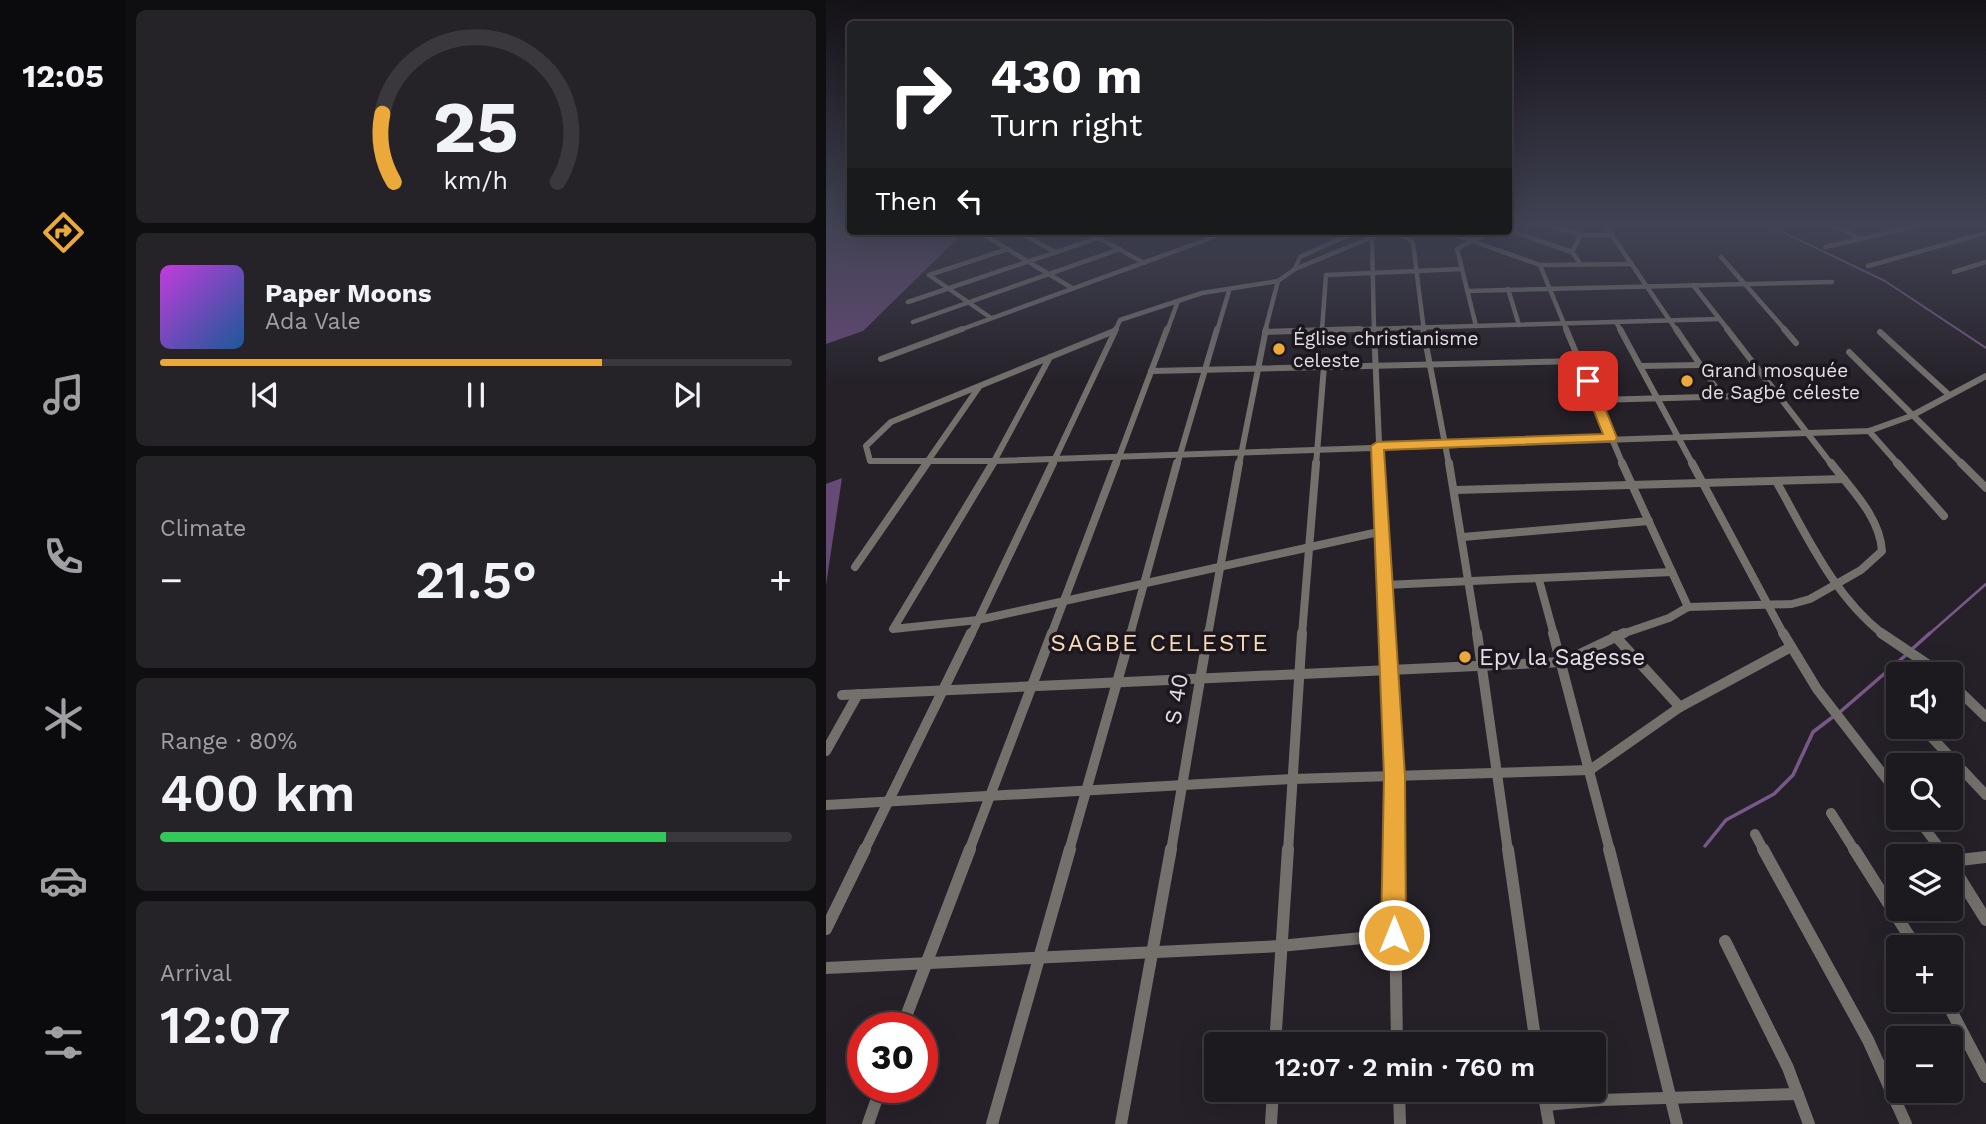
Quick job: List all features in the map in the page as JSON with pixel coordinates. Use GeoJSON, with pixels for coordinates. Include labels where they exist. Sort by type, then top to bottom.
{"type":"FeatureCollection","features":[{"type":"Feature","properties":{"kind":"street"},"geometry":{"type":"LineString","coordinates":[[933,277],[991,318]]}},
{"type":"Feature","properties":{"kind":"street"},"geometry":{"type":"LineString","coordinates":[[908,302],[980,277]]}},
{"type":"Feature","properties":{"kind":"street"},"geometry":{"type":"LineString","coordinates":[[913,322],[1039,277]]}},
{"type":"Feature","properties":{"kind":"street"},"geometry":{"type":"LineString","coordinates":[[1055,277],[1072,288]]}},
{"type":"Feature","properties":{"kind":"street"},"geometry":{"type":"LineString","coordinates":[[881,359],[1101,277]]}},
{"type":"Feature","properties":{"kind":"street"},"geometry":{"type":"LineString","coordinates":[[826,929],[978,620],[1120,320],[1202,293],[1228,291],[1278,281],[1283,277]]}},
{"type":"Feature","properties":{"kind":"street"},"geometry":{"type":"LineString","coordinates":[[1322,330],[1326,277]]}},
{"type":"Feature","properties":{"kind":"street"},"geometry":{"type":"LineString","coordinates":[[1372,277],[1377,365],[1377,446],[1391,671],[1397,1032]]}},
{"type":"Feature","properties":{"kind":"street"},"geometry":{"type":"LineString","coordinates":[[1417,277],[1423,328],[1456,490],[1534,1032]]}},
{"type":"Feature","properties":{"kind":"street"},"geometry":{"type":"LineString","coordinates":[[1464,277],[1476,327]]}},
{"type":"Feature","properties":{"kind":"street"},"geometry":{"type":"LineString","coordinates":[[1544,277],[1611,438],[1688,607]]}},
{"type":"Feature","properties":{"kind":"street"},"geometry":{"type":"LineString","coordinates":[[1641,277],[1722,397]]}},
{"type":"Feature","properties":{"kind":"street"},"geometry":{"type":"LineString","coordinates":[[1737,277],[1796,344]]}},
{"type":"Feature","properties":{"kind":"street","name":"S 40"},"geometry":{"type":"LineString","coordinates":[[1121,1124],[1183,786],[1219,565],[1244,451],[1265,332],[1278,281]]}},
{"type":"Feature","properties":{"kind":"street"},"geometry":{"type":"LineString","coordinates":[[1467,291],[1832,282]]}},
{"type":"Feature","properties":{"kind":"street"},"geometry":{"type":"LineString","coordinates":[[842,695],[1563,662],[1615,636],[1669,618],[1688,607],[1800,603],[1871,562],[1882,551],[1883,544],[1867,509],[1693,285]]}},
{"type":"Feature","properties":{"kind":"street"},"geometry":{"type":"LineString","coordinates":[[1248,287],[1275,292]]}},
{"type":"Feature","properties":{"kind":"street"},"geometry":{"type":"LineString","coordinates":[[1508,289],[1519,325]]}},
{"type":"Feature","properties":{"kind":"street"},"geometry":{"type":"LineString","coordinates":[[992,1124],[1179,454],[1228,291]]}},
{"type":"Feature","properties":{"kind":"street"},"geometry":{"type":"LineString","coordinates":[[907,1012],[1117,455],[1178,301]]}},
{"type":"Feature","properties":{"kind":"street"},"geometry":{"type":"LineString","coordinates":[[1265,332],[1719,319]]}},
{"type":"Feature","properties":{"kind":"street"},"geometry":{"type":"LineString","coordinates":[[1616,322],[1791,646],[1817,689],[1886,778]]}},
{"type":"Feature","properties":{"kind":"street"},"geometry":{"type":"LineString","coordinates":[[1114,331],[891,422],[866,446],[870,461],[994,461],[1804,431],[1869,431],[1911,416],[1986,376]]}},
{"type":"Feature","properties":{"kind":"street"},"geometry":{"type":"LineString","coordinates":[[1880,332],[1948,394]]}},
{"type":"Feature","properties":{"kind":"street"},"geometry":{"type":"LineString","coordinates":[[1849,352],[1986,488]]}},
{"type":"Feature","properties":{"kind":"street"},"geometry":{"type":"LineString","coordinates":[[1050,357],[1022,404],[994,461],[893,627],[919,628],[978,620],[1382,531]]}},
{"type":"Feature","properties":{"kind":"street"},"geometry":{"type":"LineString","coordinates":[[1151,371],[1580,361]]}},
{"type":"Feature","properties":{"kind":"street"},"geometry":{"type":"LineString","coordinates":[[1640,366],[1700,365]]}},
{"type":"Feature","properties":{"kind":"street"},"geometry":{"type":"LineString","coordinates":[[1276,1032],[1308,547],[1324,366]]}},
{"type":"Feature","properties":{"kind":"street"},"geometry":{"type":"LineString","coordinates":[[855,567],[979,387]]}},
{"type":"Feature","properties":{"kind":"street"},"geometry":{"type":"LineString","coordinates":[[1597,400],[1777,395]]}},
{"type":"Feature","properties":{"kind":"street"},"geometry":{"type":"LineString","coordinates":[[1869,431],[1944,516]]}},
{"type":"Feature","properties":{"kind":"street"},"geometry":{"type":"LineString","coordinates":[[1456,490],[1844,479]]}},
{"type":"Feature","properties":{"kind":"street"},"geometry":{"type":"LineString","coordinates":[[1776,481],[1836,584],[1874,628],[1924,662]]}},
{"type":"Feature","properties":{"kind":"street"},"geometry":{"type":"LineString","coordinates":[[1463,537],[1649,520]]}},
{"type":"Feature","properties":{"kind":"street"},"geometry":{"type":"LineString","coordinates":[[1385,585],[1672,572]]}},
{"type":"Feature","properties":{"kind":"street"},"geometry":{"type":"LineString","coordinates":[[1539,580],[1563,662],[1677,1124]]}},
{"type":"Feature","properties":{"kind":"street"},"geometry":{"type":"LineString","coordinates":[[1615,636],[1680,707]]}},
{"type":"Feature","properties":{"kind":"street"},"geometry":{"type":"LineString","coordinates":[[826,805],[891,799],[1292,779],[1496,770],[1590,770],[1680,707],[1791,646]]}},
{"type":"Feature","properties":{"kind":"street"},"geometry":{"type":"LineString","coordinates":[[826,751],[858,694]]}},
{"type":"Feature","properties":{"kind":"street"},"geometry":{"type":"LineString","coordinates":[[1963,695],[1986,717]]}},
{"type":"Feature","properties":{"kind":"street"},"geometry":{"type":"LineString","coordinates":[[1933,739],[1986,795]]}},
{"type":"Feature","properties":{"kind":"street"},"geometry":{"type":"LineString","coordinates":[[1831,813],[1908,935]]}},
{"type":"Feature","properties":{"kind":"street"},"geometry":{"type":"LineString","coordinates":[[1926,830],[1937,844]]}},
{"type":"Feature","properties":{"kind":"street"},"geometry":{"type":"LineString","coordinates":[[1755,834],[1868,1040],[1906,1124]]}},
{"type":"Feature","properties":{"kind":"street"},"geometry":{"type":"LineString","coordinates":[[1963,860],[1986,857]]}},
{"type":"Feature","properties":{"kind":"street"},"geometry":{"type":"LineString","coordinates":[[1963,882],[1986,920]]}},
{"type":"Feature","properties":{"kind":"street"},"geometry":{"type":"LineString","coordinates":[[826,968],[925,961],[1280,946],[1394,935]]}},
{"type":"Feature","properties":{"kind":"street"},"geometry":{"type":"LineString","coordinates":[[1724,942],[1764,1017],[1809,1124]]}},
{"type":"Feature","properties":{"kind":"street"},"geometry":{"type":"LineString","coordinates":[[1952,1012],[1986,1077]]}},
{"type":"Feature","properties":{"kind":"street"},"geometry":{"type":"LineString","coordinates":[[1546,1105],[1600,1100],[1671,1100],[1798,1094]]}},
{"type":"Feature","properties":{"kind":"street"},"geometry":{"type":"LineString","coordinates":[[1271,1124],[1272,1102]]}},
{"type":"Feature","properties":{"kind":"street"},"geometry":{"type":"LineString","coordinates":[[1399,1102],[1400,1124]]}},
{"type":"Feature","properties":{"kind":"street"},"geometry":{"type":"LineString","coordinates":[[1546,1102],[1549,1124]]}},
{"type":"Feature","properties":{"kind":"street"},"geometry":{"type":"LineString","coordinates":[[868,1124],[875,1103]]}},
{"type":"Feature","properties":{"kind":"shaded area"},"geometry":{"type":"Polygon","coordinates":[[[826,277],[918,277],[863,331],[826,344],[826,277]]]}},
{"type":"Feature","properties":{"kind":"shaded area"},"geometry":{"type":"Polygon","coordinates":[[[842,478],[826,585],[826,484],[842,478]]]}},
{"type":"Feature","properties":{"kind":"waterway"},"geometry":{"type":"LineString","coordinates":[[1878,277],[1986,348]]}},
{"type":"Feature","properties":{"kind":"waterway"},"geometry":{"type":"LineString","coordinates":[[1928,635],[1986,584]]}},
{"type":"Feature","properties":{"kind":"waterway"},"geometry":{"type":"LineString","coordinates":[[1911,650],[1930,633]]}},
{"type":"Feature","properties":{"kind":"waterway"},"geometry":{"type":"LineString","coordinates":[[1840,712],[1906,655]]}},
{"type":"Feature","properties":{"kind":"waterway"},"geometry":{"type":"LineString","coordinates":[[1705,846],[1726,820],[1774,794],[1793,775],[1813,732],[1834,716]]}},
{"type":"Feature","properties":{"kind":"place","name":"Église christianisme celeste"},"geometry":{"type":"Point","coordinates":[1279,349]}},
{"type":"Feature","properties":{"kind":"place","name":"Grand mosquée de Sagbé céleste"},"geometry":{"type":"Point","coordinates":[1687,381]}},
{"type":"Feature","properties":{"kind":"place","name":"Epv la Sagesse"},"geometry":{"type":"Point","coordinates":[1465,657]}},
{"type":"Feature","properties":{"kind":"district","name":"SAGBE CELESTE"},"geometry":{"type":"Point","coordinates":[1160,643]}},
{"type":"Feature","properties":{"kind":"route"},"geometry":{"type":"LineString","coordinates":[[1394,935],[1391,671],[1377,446],[1611,438],[1588,381]]}}]}
